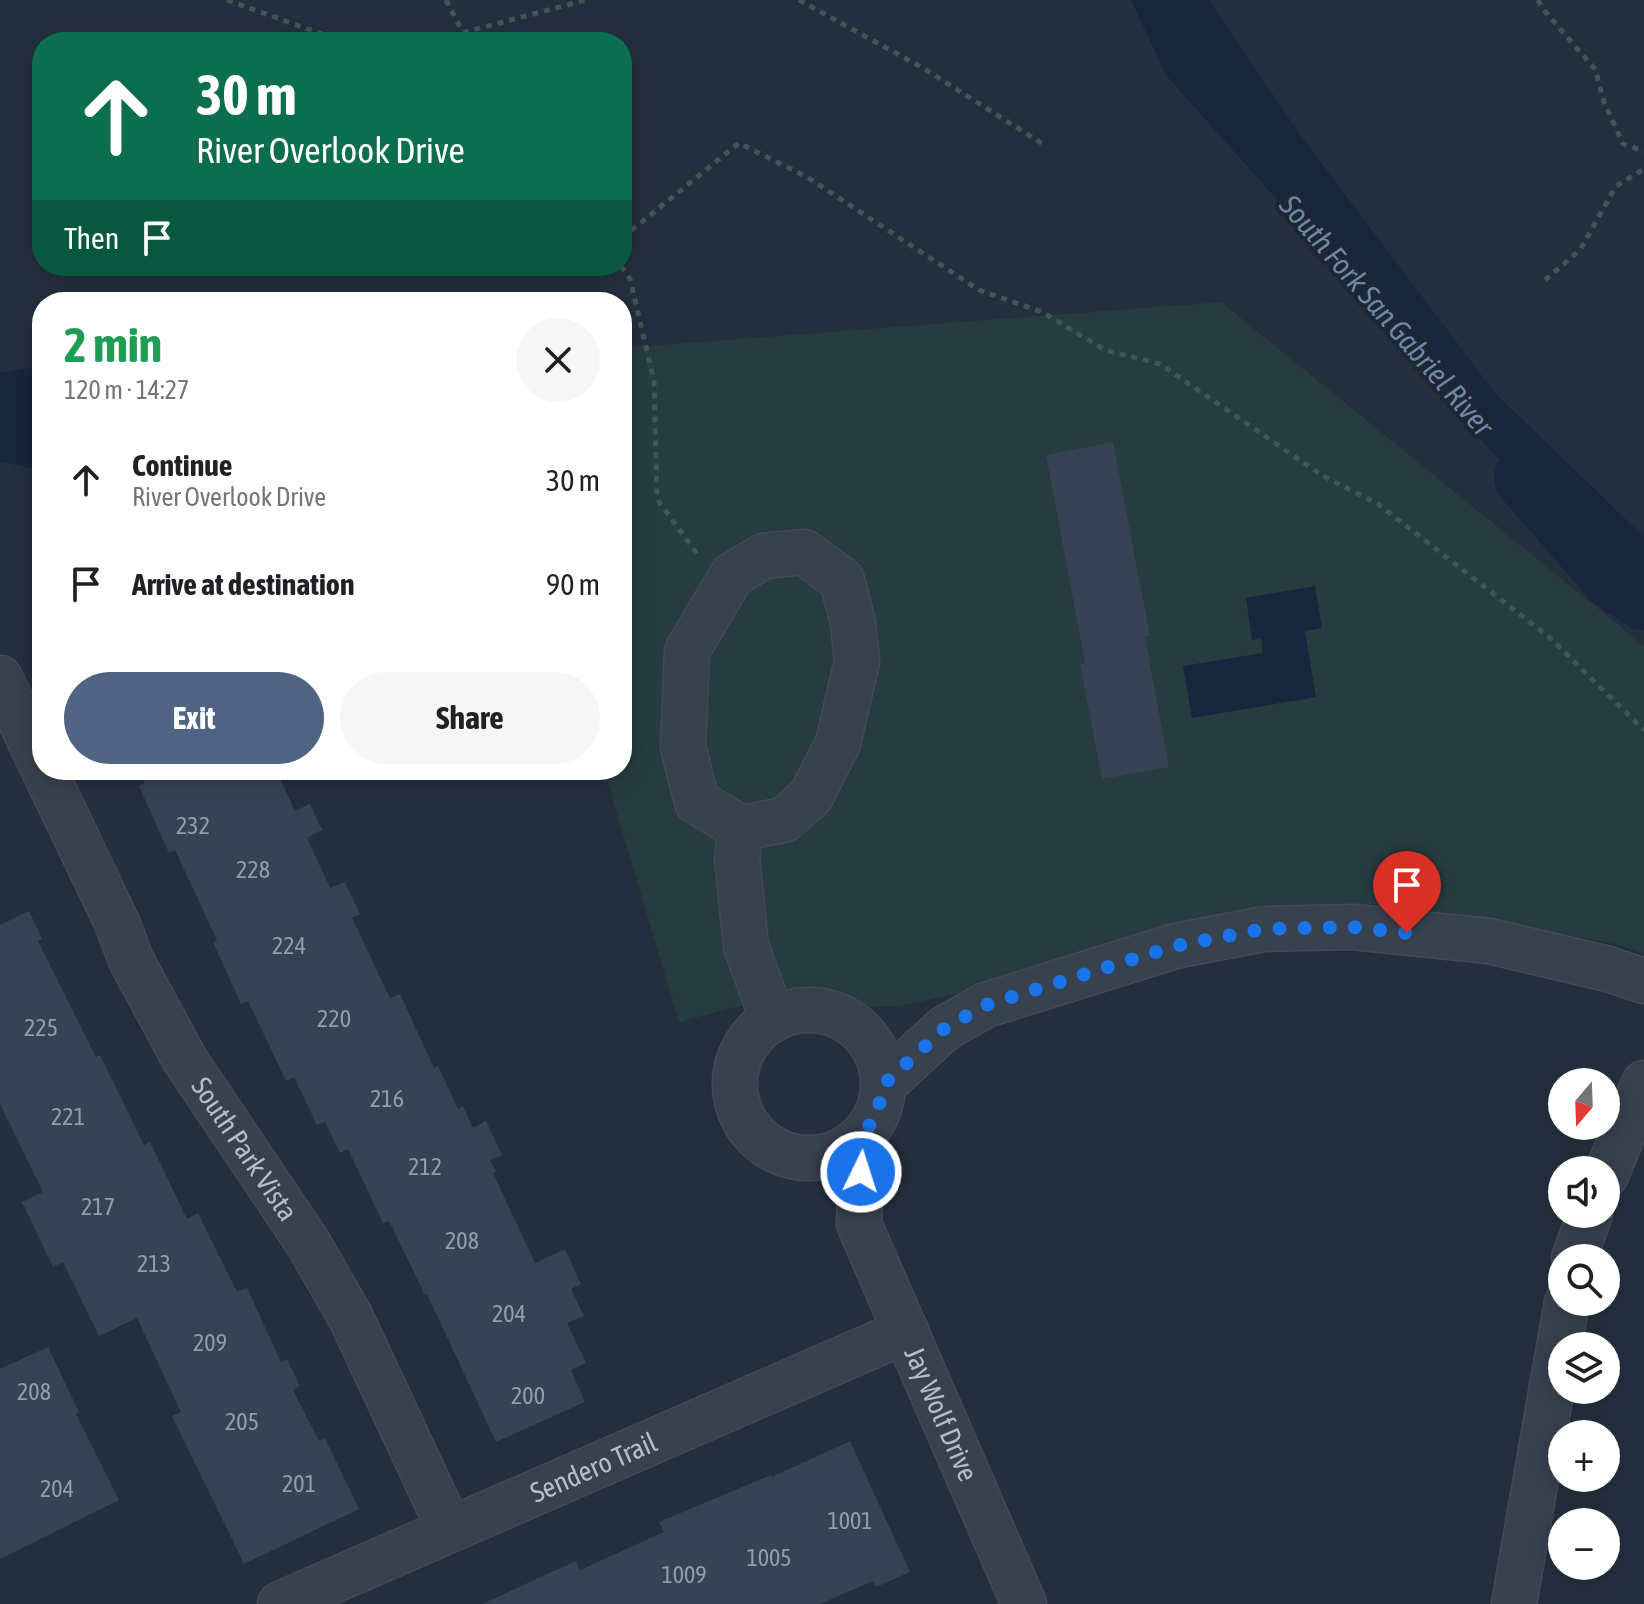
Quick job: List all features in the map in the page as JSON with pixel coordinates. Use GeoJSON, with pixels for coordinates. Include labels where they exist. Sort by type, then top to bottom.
{"type":"FeatureCollection","features":[{"type":"Feature","properties":{"kind":"street"},"geometry":{"type":"LineString","coordinates":[[804,552],[842,580],[853,623],[857,661],[854,675],[838,743],[811,796],[784,820],[741,828],[697,802],[683,747],[687,651],[732,575],[764,556],[804,552]]}},
{"type":"Feature","properties":{"kind":"street","name":"South Park Vista"},"geometry":{"type":"LineString","coordinates":[[0,678],[32,745]]}},
{"type":"Feature","properties":{"kind":"street","name":"South Park Vista"},"geometry":{"type":"LineString","coordinates":[[49,780],[118,925],[131,960],[185,1060],[308,1243],[351,1318],[449,1528]]}},
{"type":"Feature","properties":{"kind":"street"},"geometry":{"type":"LineString","coordinates":[[741,828],[737,857],[746,946],[773,1020]]}},
{"type":"Feature","properties":{"kind":"street"},"geometry":{"type":"LineString","coordinates":[[883,1085],[945,1028],[986,1005],[1175,946],[1264,929],[1353,927],[1489,941],[1608,969],[1644,981]]}},
{"type":"Feature","properties":{"kind":"street"},"geometry":{"type":"LineString","coordinates":[[812,1009],[835,1015],[855,1026],[870,1042],[880,1063],[883,1085],[877,1115],[858,1141],[842,1151],[823,1157],[803,1158],[781,1153],[761,1141],[746,1124],[736,1103],[734,1080],[739,1057],[751,1037],[789,1012],[812,1009]]}},
{"type":"Feature","properties":{"kind":"street"},"geometry":{"type":"LineString","coordinates":[[855,1026],[945,1028]]}},
{"type":"Feature","properties":{"kind":"street"},"geometry":{"type":"LineString","coordinates":[[1614,1156],[1644,1083]]}},
{"type":"Feature","properties":{"kind":"street","name":"Jay Wolf Drive"},"geometry":{"type":"LineString","coordinates":[[858,1141],[861,1172],[859,1224]]}},
{"type":"Feature","properties":{"kind":"street","name":"Jay Wolf Drive"},"geometry":{"type":"LineString","coordinates":[[803,1158],[837,1205],[859,1224],[1024,1604]]}},
{"type":"Feature","properties":{"kind":"street"},"geometry":{"type":"LineString","coordinates":[[1514,1604],[1565,1316]]}},
{"type":"Feature","properties":{"kind":"street","name":"Sendero Trail"},"geometry":{"type":"LineString","coordinates":[[280,1604],[906,1331]]}},
{"type":"Feature","properties":{"kind":"path"},"geometry":{"type":"LineString","coordinates":[[227,0],[316,32]]}},
{"type":"Feature","properties":{"kind":"path"},"geometry":{"type":"LineString","coordinates":[[446,0],[462,32]]}},
{"type":"Feature","properties":{"kind":"path"},"geometry":{"type":"LineString","coordinates":[[466,32],[586,0]]}},
{"type":"Feature","properties":{"kind":"path"},"geometry":{"type":"LineString","coordinates":[[799,0],[923,68],[1046,146]]}},
{"type":"Feature","properties":{"kind":"path"},"geometry":{"type":"LineString","coordinates":[[1538,0],[1595,69],[1604,102],[1623,144],[1644,151]]}},
{"type":"Feature","properties":{"kind":"path"},"geometry":{"type":"LineString","coordinates":[[632,230],[739,143],[807,177],[979,290],[1042,312],[1105,350],[1160,364],[1323,476],[1378,504],[1549,637],[1644,730]]}},
{"type":"Feature","properties":{"kind":"path"},"geometry":{"type":"LineString","coordinates":[[1545,280],[1580,250],[1616,186],[1644,169]]}},
{"type":"Feature","properties":{"kind":"path"},"geometry":{"type":"LineString","coordinates":[[628,276],[654,381],[657,499],[694,552],[701,556]]}},
{"type":"Feature","properties":{"kind":"green space"},"geometry":{"type":"Polygon","coordinates":[[[1221,302],[1644,646],[1644,954],[1615,944],[1450,914],[1338,910],[900,1006],[850,1008],[795,992],[679,1022],[607,780],[632,780],[632,347],[1221,302]]]}},
{"type":"Feature","properties":{"kind":"water"},"geometry":{"type":"Polygon","coordinates":[[[1131,0],[1209,0],[1303,139],[1495,393],[1644,537],[1644,600],[1510,472],[1423,375],[1329,258],[1166,75],[1131,0]]]}},
{"type":"Feature","properties":{"kind":"water"},"geometry":{"type":"Polygon","coordinates":[[[32,368],[32,468],[0,462],[0,373],[32,368]]]}},
{"type":"Feature","properties":{"kind":"water"},"geometry":{"type":"Polygon","coordinates":[[[1315,586],[1322,628],[1305,631],[1316,697],[1192,718],[1183,666],[1263,653],[1261,638],[1252,640],[1246,598],[1315,586]]]}},
{"type":"Feature","properties":{"kind":"building"},"geometry":{"type":"Polygon","coordinates":[[[1113,442],[1150,636],[1145,637],[1169,767],[1102,779],[1080,664],[1085,663],[1046,455],[1113,442]]]}},
{"type":"Feature","properties":{"kind":"building"},"geometry":{"type":"Polygon","coordinates":[[[144,780],[281,780],[295,811],[310,804],[322,830],[307,838],[330,888],[345,882],[360,914],[352,918],[390,998],[400,994],[434,1068],[438,1066],[458,1109],[463,1106],[473,1128],[486,1121],[502,1155],[490,1160],[496,1172],[493,1173],[535,1263],[565,1249],[581,1284],[571,1289],[584,1316],[567,1323],[586,1363],[571,1370],[585,1402],[496,1442],[427,1294],[389,1221],[383,1223],[348,1149],[340,1153],[325,1122],[317,1125],[294,1077],[286,1081],[248,1001],[241,1004],[213,942],[217,940],[175,850],[169,853],[139,786],[145,783],[144,780]]]}},
{"type":"Feature","properties":{"kind":"building"},"geometry":{"type":"Polygon","coordinates":[[[29,911],[42,939],[38,941],[96,1057],[100,1055],[144,1145],[150,1142],[187,1219],[198,1213],[237,1292],[247,1288],[281,1362],[287,1359],[300,1386],[293,1390],[319,1441],[325,1438],[359,1509],[244,1564],[172,1416],[181,1412],[137,1318],[99,1336],[63,1262],[53,1267],[22,1202],[43,1192],[0,1104],[0,925],[29,911]]]}},
{"type":"Feature","properties":{"kind":"building"},"geometry":{"type":"Polygon","coordinates":[[[48,1347],[79,1412],[76,1414],[119,1500],[0,1559],[0,1369],[48,1347]]]}},
{"type":"Feature","properties":{"kind":"building"},"geometry":{"type":"Polygon","coordinates":[[[850,1441],[910,1572],[876,1587],[873,1581],[820,1604],[482,1604],[576,1561],[580,1570],[664,1532],[659,1522],[772,1477],[850,1441]]]}},
{"type":"Feature","properties":{"kind":"waterway","name":"South Fork San Gabriel River"},"geometry":{"type":"LineString","coordinates":[[1527,477],[1614,577],[1644,597]]}},
{"type":"Feature","properties":{"kind":"route"},"geometry":{"type":"LineString","coordinates":[[861,1172],[858,1141],[877,1115],[883,1085],[945,1028],[986,1005],[1175,946],[1264,929],[1353,927],[1407,933]]}}]}
